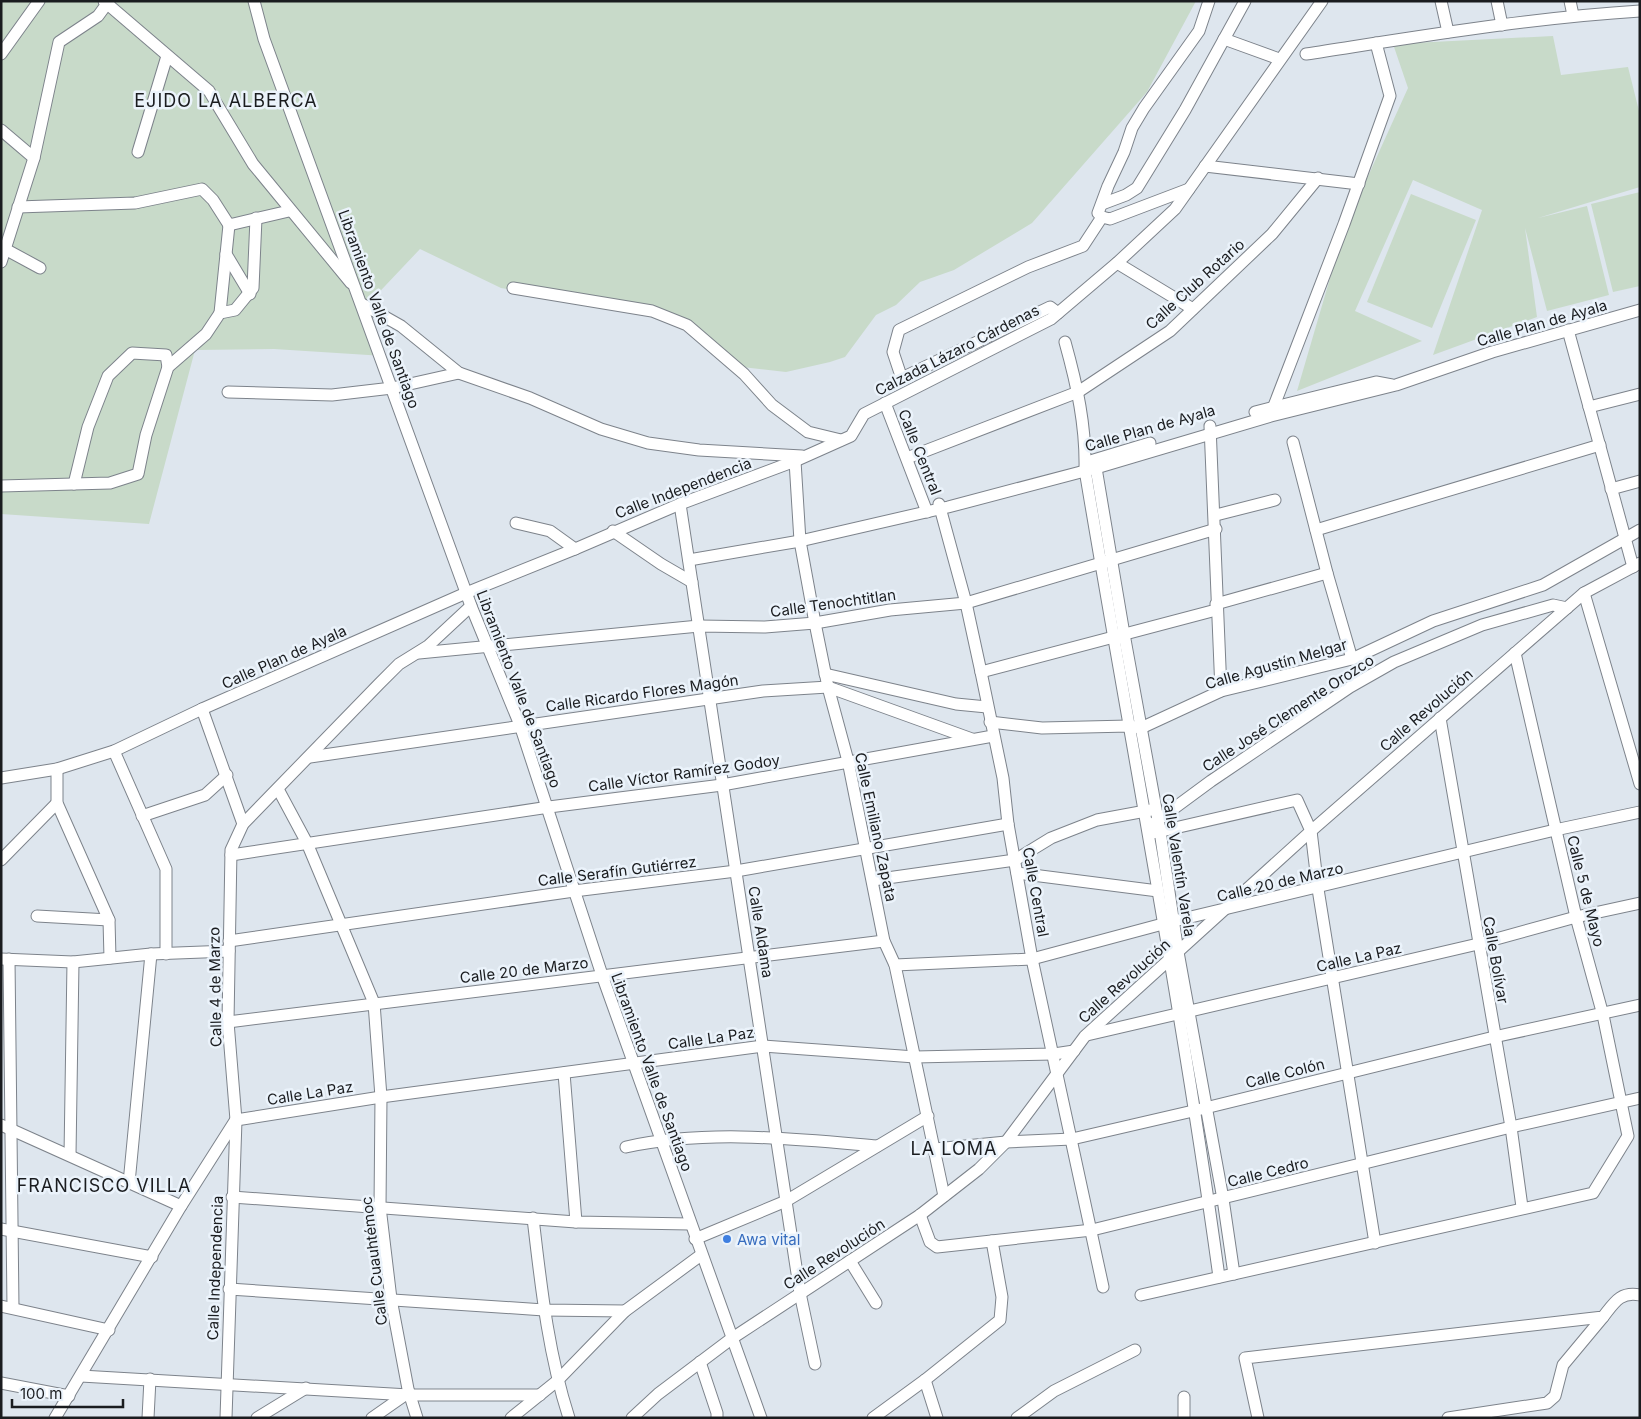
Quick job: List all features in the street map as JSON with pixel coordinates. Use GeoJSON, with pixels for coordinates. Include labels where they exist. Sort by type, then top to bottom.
{"type":"FeatureCollection","features":[{"type":"Feature","properties":{"kind":"street"},"geometry":{"type":"LineString","coordinates":[[1,54],[39,1]]}},
{"type":"Feature","properties":{"kind":"street","name":"Libramiento Valle de Santiago"},"geometry":{"type":"LineString","coordinates":[[254,1],[264,39],[466,593],[520,725],[602,975],[760,1418]]}},
{"type":"Feature","properties":{"kind":"street"},"geometry":{"type":"LineString","coordinates":[[1189,189],[1110,218],[1102,217],[1098,213],[1132,128],[1199,31],[1209,1]]}},
{"type":"Feature","properties":{"kind":"street"},"geometry":{"type":"LineString","coordinates":[[1102,204],[1126,195],[1137,188],[1185,110],[1245,1]]}},
{"type":"Feature","properties":{"kind":"street","name":"Calzada Lázaro Cárdenas"},"geometry":{"type":"LineString","coordinates":[[799,459],[851,436],[864,414],[1051,319],[1118,263],[1175,209],[1279,59],[1322,1]]}},
{"type":"Feature","properties":{"kind":"street"},"geometry":{"type":"LineString","coordinates":[[1441,1],[1448,32]]}},
{"type":"Feature","properties":{"kind":"street"},"geometry":{"type":"LineString","coordinates":[[1497,1],[1505,25]]}},
{"type":"Feature","properties":{"kind":"street"},"geometry":{"type":"LineString","coordinates":[[1502,1],[1505,25]]}},
{"type":"Feature","properties":{"kind":"street"},"geometry":{"type":"LineString","coordinates":[[1570,1],[1573,15]]}},
{"type":"Feature","properties":{"kind":"street"},"geometry":{"type":"LineString","coordinates":[[1,262],[5,249],[6,233],[18,207],[34,158],[59,42],[98,16],[106,2],[208,90],[252,164],[289,211],[356,289]]}},
{"type":"Feature","properties":{"kind":"street"},"geometry":{"type":"LineString","coordinates":[[1306,54],[1573,15],[1640,11]]}},
{"type":"Feature","properties":{"kind":"street"},"geometry":{"type":"LineString","coordinates":[[1,40],[14,36]]}},
{"type":"Feature","properties":{"kind":"street"},"geometry":{"type":"LineString","coordinates":[[1224,39],[1279,59]]}},
{"type":"Feature","properties":{"kind":"street"},"geometry":{"type":"LineString","coordinates":[[1272,411],[1359,184],[1390,96],[1376,43]]}},
{"type":"Feature","properties":{"kind":"street"},"geometry":{"type":"LineString","coordinates":[[138,152],[168,56]]}},
{"type":"Feature","properties":{"kind":"street"},"geometry":{"type":"LineString","coordinates":[[1,130],[34,158]]}},
{"type":"Feature","properties":{"kind":"street"},"geometry":{"type":"LineString","coordinates":[[1205,166],[1359,184]]}},
{"type":"Feature","properties":{"kind":"street","name":"Calle Club Rotario"},"geometry":{"type":"LineString","coordinates":[[907,458],[1078,392],[1170,331],[1272,234],[1318,178]]}},
{"type":"Feature","properties":{"kind":"street"},"geometry":{"type":"LineString","coordinates":[[18,207],[135,203],[202,189],[213,200],[229,225],[220,313],[206,334],[168,367]]}},
{"type":"Feature","properties":{"kind":"street"},"geometry":{"type":"LineString","coordinates":[[229,225],[289,211]]}},
{"type":"Feature","properties":{"kind":"street"},"geometry":{"type":"LineString","coordinates":[[1058,313],[1050,307],[906,376],[901,376],[893,352],[899,330],[1028,268],[1083,246],[1102,217]]}},
{"type":"Feature","properties":{"kind":"street"},"geometry":{"type":"LineString","coordinates":[[220,313],[235,310],[253,288],[256,218]]}},
{"type":"Feature","properties":{"kind":"street"},"geometry":{"type":"LineString","coordinates":[[5,249],[40,268]]}},
{"type":"Feature","properties":{"kind":"street"},"geometry":{"type":"LineString","coordinates":[[226,254],[250,294]]}},
{"type":"Feature","properties":{"kind":"street"},"geometry":{"type":"LineString","coordinates":[[1118,263],[1193,309]]}},
{"type":"Feature","properties":{"kind":"street"},"geometry":{"type":"LineString","coordinates":[[513,288],[652,311],[687,326],[711,343],[744,374],[772,405],[808,432],[842,440]]}},
{"type":"Feature","properties":{"kind":"street"},"geometry":{"type":"LineString","coordinates":[[362,304],[401,326],[459,373],[530,398],[601,429],[648,443],[699,450],[799,459]]}},
{"type":"Feature","properties":{"kind":"street","name":"Calle Plan de Ayala"},"geometry":{"type":"LineString","coordinates":[[689,560],[800,541],[923,511],[1272,411],[1396,385],[1492,352],[1640,310]]}},
{"type":"Feature","properties":{"kind":"street"},"geometry":{"type":"LineString","coordinates":[[1568,330],[1626,542],[1634,563]]}},
{"type":"Feature","properties":{"kind":"street","name":"Calle Valentín Varela"},"geometry":{"type":"LineString","coordinates":[[1065,342],[1078,392],[1118,636],[1129,726],[1150,810]]}},
{"type":"Feature","properties":{"kind":"street"},"geometry":{"type":"LineString","coordinates":[[1,486],[74,484],[110,483],[138,474],[146,435],[168,367],[166,355],[132,353],[108,376],[88,427],[74,484]]}},
{"type":"Feature","properties":{"kind":"street"},"geometry":{"type":"LineString","coordinates":[[228,392],[332,395],[392,388],[459,373]]}},
{"type":"Feature","properties":{"kind":"street"},"geometry":{"type":"LineString","coordinates":[[1589,406],[1640,394]]}},
{"type":"Feature","properties":{"kind":"street","name":"Calle Central"},"geometry":{"type":"LineString","coordinates":[[884,404],[907,458],[923,511]]}},
{"type":"Feature","properties":{"kind":"street"},"geometry":{"type":"LineString","coordinates":[[1211,429],[1216,515],[1216,607],[1221,691]]}},
{"type":"Feature","properties":{"kind":"street"},"geometry":{"type":"LineString","coordinates":[[1293,442],[1327,573],[1352,659]]}},
{"type":"Feature","properties":{"kind":"street"},"geometry":{"type":"LineString","coordinates":[[1316,530],[1600,445]]}},
{"type":"Feature","properties":{"kind":"street","name":"Calle Independencia"},"geometry":{"type":"LineString","coordinates":[[575,549],[613,531],[680,504],[799,459]]}},
{"type":"Feature","properties":{"kind":"street","name":"Calle Emiliano Zapata"},"geometry":{"type":"LineString","coordinates":[[799,459],[800,541],[825,674],[848,761],[884,941],[895,964],[944,1196]]}},
{"type":"Feature","properties":{"kind":"street"},"geometry":{"type":"LineString","coordinates":[[1611,489],[1640,481]]}},
{"type":"Feature","properties":{"kind":"street"},"geometry":{"type":"LineString","coordinates":[[1216,515],[1275,500]]}},
{"type":"Feature","properties":{"kind":"street","name":"Calle Aldama"},"geometry":{"type":"LineString","coordinates":[[680,504],[711,698],[722,785],[800,1294],[815,1364]]}},
{"type":"Feature","properties":{"kind":"street","name":"Calle Central"},"geometry":{"type":"LineString","coordinates":[[940,506],[966,603],[981,672],[1003,778],[1008,824],[1032,959],[1104,1287]]}},
{"type":"Feature","properties":{"kind":"street"},"geometry":{"type":"LineString","coordinates":[[516,522],[550,531],[575,549]]}},
{"type":"Feature","properties":{"kind":"street","name":"Calle Tenochtitlan"},"geometry":{"type":"LineString","coordinates":[[414,654],[699,626],[765,627],[815,623],[890,610],[966,603],[1216,529]]}},
{"type":"Feature","properties":{"kind":"street","name":"Calle Agustín Melgar"},"geometry":{"type":"LineString","coordinates":[[1141,728],[1221,691],[1352,659],[1432,621],[1543,585],[1626,542],[1640,530]]}},
{"type":"Feature","properties":{"kind":"street"},"geometry":{"type":"LineString","coordinates":[[613,531],[661,564],[692,582]]}},
{"type":"Feature","properties":{"kind":"street","name":"Calle Plan de Ayala"},"geometry":{"type":"LineString","coordinates":[[1,778],[57,769],[114,751],[202,709],[466,593],[575,549]]}},
{"type":"Feature","properties":{"kind":"street","name":"Calle Revolución"},"geometry":{"type":"LineString","coordinates":[[632,1418],[658,1394],[731,1339],[920,1215],[979,1169],[1006,1142],[1085,1036],[1311,831],[1584,593],[1634,563]]}},
{"type":"Feature","properties":{"kind":"street"},"geometry":{"type":"LineString","coordinates":[[981,672],[1118,636],[1327,573]]}},
{"type":"Feature","properties":{"kind":"street"},"geometry":{"type":"LineString","coordinates":[[1584,593],[1640,784]]}},
{"type":"Feature","properties":{"kind":"street","name":"Calle José Clemente Orozco"},"geometry":{"type":"LineString","coordinates":[[1153,828],[1210,780],[1342,692],[1394,662],[1482,625],[1553,605],[1568,608]]}},
{"type":"Feature","properties":{"kind":"street","name":"Calle 4 de Marzo"},"geometry":{"type":"LineString","coordinates":[[236,1120],[228,1022],[231,850],[243,824],[379,684],[400,664],[428,646],[471,606]]}},
{"type":"Feature","properties":{"kind":"street","name":"Calle Valentín Varela"},"geometry":{"type":"LineString","coordinates":[[1118,636],[1141,728],[1150,810],[1168,923],[1169,961],[1184,1013],[1206,1108],[1223,1199],[1234,1274]]}},
{"type":"Feature","properties":{"kind":"street","name":"Calle 5 de Mayo"},"geometry":{"type":"LineString","coordinates":[[1515,653],[1555,830],[1603,1015],[1628,1136],[1593,1193],[1522,1207]]}},
{"type":"Feature","properties":{"kind":"street"},"geometry":{"type":"LineString","coordinates":[[825,674],[956,704],[987,707]]}},
{"type":"Feature","properties":{"kind":"street","name":"Calle Ricardo Flores Magón"},"geometry":{"type":"LineString","coordinates":[[310,757],[711,698],[763,691],[828,687],[972,739]]}},
{"type":"Feature","properties":{"kind":"street"},"geometry":{"type":"LineString","coordinates":[[202,709],[243,824]]}},
{"type":"Feature","properties":{"kind":"street","name":"Calle Bolívar"},"geometry":{"type":"LineString","coordinates":[[1440,718],[1511,1126],[1522,1207]]}},
{"type":"Feature","properties":{"kind":"street"},"geometry":{"type":"LineString","coordinates":[[990,722],[1042,728],[1129,726],[1141,728]]}},
{"type":"Feature","properties":{"kind":"street","name":"Calle Víctor Ramírez Godoy"},"geometry":{"type":"LineString","coordinates":[[230,855],[548,807],[722,785],[993,736]]}},
{"type":"Feature","properties":{"kind":"street"},"geometry":{"type":"LineString","coordinates":[[114,751],[166,869],[166,954]]}},
{"type":"Feature","properties":{"kind":"street"},"geometry":{"type":"LineString","coordinates":[[57,769],[57,803],[109,920],[110,958]]}},
{"type":"Feature","properties":{"kind":"street"},"geometry":{"type":"LineString","coordinates":[[142,816],[205,795],[227,775]]}},
{"type":"Feature","properties":{"kind":"street","name":"Calle Cuauhtémoc"},"geometry":{"type":"LineString","coordinates":[[278,789],[307,843],[374,1003],[381,1097],[380,1207],[391,1299],[407,1395],[417,1418]]}},
{"type":"Feature","properties":{"kind":"street"},"geometry":{"type":"LineString","coordinates":[[1153,828],[1297,800],[1311,831],[1318,888],[1334,978],[1375,1243]]}},
{"type":"Feature","properties":{"kind":"street"},"geometry":{"type":"LineString","coordinates":[[1,860],[57,803]]}},
{"type":"Feature","properties":{"kind":"street"},"geometry":{"type":"LineString","coordinates":[[873,880],[1015,860],[1051,838],[1097,820],[1150,810]]}},
{"type":"Feature","properties":{"kind":"street","name":"Calle 20 de Marzo"},"geometry":{"type":"LineString","coordinates":[[895,964],[1032,959],[1168,923],[1555,830],[1640,812]]}},
{"type":"Feature","properties":{"kind":"street","name":"Calle Serafín Gutiérrez"},"geometry":{"type":"LineString","coordinates":[[5,959],[73,962],[166,954],[229,946],[342,924],[574,891],[736,871],[1008,824]]}},
{"type":"Feature","properties":{"kind":"street","name":"Calle Valentín Varela"},"geometry":{"type":"LineString","coordinates":[[1153,828],[1158,891],[1178,952],[1193,1111],[1209,1202],[1219,1277]]}},
{"type":"Feature","properties":{"kind":"street"},"geometry":{"type":"LineString","coordinates":[[1017,873],[1158,891]]}},
{"type":"Feature","properties":{"kind":"street","name":"Calle La Paz"},"geometry":{"type":"LineString","coordinates":[[1085,1036],[1478,944],[1576,916],[1640,903]]}},
{"type":"Feature","properties":{"kind":"street"},"geometry":{"type":"LineString","coordinates":[[37,916],[109,920]]}},
{"type":"Feature","properties":{"kind":"street","name":"Calle 20 de Marzo"},"geometry":{"type":"LineString","coordinates":[[228,1022],[884,941]]}},
{"type":"Feature","properties":{"kind":"street"},"geometry":{"type":"LineString","coordinates":[[129,1182],[151,954]]}},
{"type":"Feature","properties":{"kind":"street"},"geometry":{"type":"LineString","coordinates":[[5,959],[7,1307],[109,1330]]}},
{"type":"Feature","properties":{"kind":"street"},"geometry":{"type":"LineString","coordinates":[[70,1155],[73,962]]}},
{"type":"Feature","properties":{"kind":"street","name":"Calle Colón"},"geometry":{"type":"LineString","coordinates":[[935,1149],[1006,1142],[1072,1139],[1494,1037],[1603,1015],[1640,1005]]}},
{"type":"Feature","properties":{"kind":"street","name":"Calle La Paz"},"geometry":{"type":"LineString","coordinates":[[236,1120],[381,1097],[763,1046],[915,1057],[1054,1054],[1074,1051]]}},
{"type":"Feature","properties":{"kind":"street"},"geometry":{"type":"LineString","coordinates":[[564,1073],[576,1222]]}},
{"type":"Feature","properties":{"kind":"street","name":"Calle Cedro"},"geometry":{"type":"LineString","coordinates":[[920,1215],[930,1242],[937,1247],[1092,1230],[1511,1126],[1621,1104],[1640,1098]]}},
{"type":"Feature","properties":{"kind":"street"},"geometry":{"type":"LineString","coordinates":[[696,1239],[786,1201],[928,1116]]}},
{"type":"Feature","properties":{"kind":"street"},"geometry":{"type":"LineString","coordinates":[[55,1418],[182,1206],[236,1120]]}},
{"type":"Feature","properties":{"kind":"street","name":"Calle Independencia"},"geometry":{"type":"LineString","coordinates":[[226,1418],[236,1120]]}},
{"type":"Feature","properties":{"kind":"street"},"geometry":{"type":"LineString","coordinates":[[6,1127],[182,1206]]}},
{"type":"Feature","properties":{"kind":"street"},"geometry":{"type":"LineString","coordinates":[[626,1147],[660,1139],[777,1138],[877,1146]]}},
{"type":"Feature","properties":{"kind":"street"},"geometry":{"type":"LineString","coordinates":[[232,1197],[576,1222],[690,1224]]}},
{"type":"Feature","properties":{"kind":"street"},"geometry":{"type":"LineString","coordinates":[[1141,1295],[1375,1243],[1522,1207]]}},
{"type":"Feature","properties":{"kind":"street"},"geometry":{"type":"LineString","coordinates":[[533,1218],[544,1310],[557,1381],[569,1418]]}},
{"type":"Feature","properties":{"kind":"street"},"geometry":{"type":"LineString","coordinates":[[6,1230],[152,1257]]}},
{"type":"Feature","properties":{"kind":"street"},"geometry":{"type":"LineString","coordinates":[[873,1418],[1000,1320],[1002,1301],[992,1241]]}},
{"type":"Feature","properties":{"kind":"street"},"geometry":{"type":"LineString","coordinates":[[511,1418],[557,1381],[625,1311],[701,1255]]}},
{"type":"Feature","properties":{"kind":"street"},"geometry":{"type":"LineString","coordinates":[[850,1261],[876,1303]]}},
{"type":"Feature","properties":{"kind":"street"},"geometry":{"type":"LineString","coordinates":[[229,1289],[544,1310],[625,1311]]}},
{"type":"Feature","properties":{"kind":"street"},"geometry":{"type":"LineString","coordinates":[[1448,1418],[1547,1403],[1555,1396],[1563,1365],[1620,1296],[1628,1293],[1640,1295]]}},
{"type":"Feature","properties":{"kind":"street"},"geometry":{"type":"LineString","coordinates":[[1258,1418],[1245,1358],[1602,1317]]}},
{"type":"Feature","properties":{"kind":"street"},"geometry":{"type":"LineString","coordinates":[[1017,1418],[1054,1391],[1134,1350]]}},
{"type":"Feature","properties":{"kind":"street"},"geometry":{"type":"LineString","coordinates":[[700,1362],[717,1413],[716,1418]]}},
{"type":"Feature","properties":{"kind":"street"},"geometry":{"type":"LineString","coordinates":[[81,1376],[227,1383],[407,1395],[540,1395]]}},
{"type":"Feature","properties":{"kind":"street"},"geometry":{"type":"LineString","coordinates":[[148,1418],[150,1379]]}},
{"type":"Feature","properties":{"kind":"street"},"geometry":{"type":"LineString","coordinates":[[924,1380],[937,1418]]}},
{"type":"Feature","properties":{"kind":"street"},"geometry":{"type":"LineString","coordinates":[[1,1383],[69,1396]]}},
{"type":"Feature","properties":{"kind":"street"},"geometry":{"type":"LineString","coordinates":[[257,1418],[306,1388]]}},
{"type":"Feature","properties":{"kind":"street"},"geometry":{"type":"LineString","coordinates":[[372,1418],[407,1395]]}},
{"type":"Feature","properties":{"kind":"street"},"geometry":{"type":"LineString","coordinates":[[1184,1397],[1184,1418]]}},
{"type":"Feature","properties":{"kind":"green space"},"geometry":{"type":"Polygon","coordinates":[[[1,1],[1196,1],[1147,92],[1032,223],[954,270],[920,282],[896,305],[876,315],[845,357],[786,372],[733,366],[677,321],[612,307],[501,288],[420,249],[368,304],[384,356],[274,349],[195,350],[149,524],[1,514],[1,1]]]}},
{"type":"Feature","properties":{"kind":"green space"},"geometry":{"type":"Polygon","coordinates":[[[1553,36],[1561,75],[1628,67],[1640,115],[1640,187],[1538,218],[1587,206],[1609,295],[1547,311],[1525,228],[1537,317],[1433,355],[1482,210],[1413,180],[1355,311],[1422,341],[1297,391],[1345,227],[1408,88],[1393,44],[1553,36]]]}},
{"type":"Feature","properties":{"kind":"green space"},"geometry":{"type":"Polygon","coordinates":[[[1640,192],[1640,286],[1613,292],[1591,204],[1640,192]]]}},
{"type":"Feature","properties":{"kind":"green space"},"geometry":{"type":"Polygon","coordinates":[[[1411,194],[1476,220],[1432,328],[1367,302],[1411,194]]]}},
{"type":"Feature","properties":{"kind":"place","name":"Awa vital"},"geometry":{"type":"Point","coordinates":[727,1239]}},
{"type":"Feature","properties":{"kind":"district","name":"EJIDO LA ALBERCA"},"geometry":{"type":"Point","coordinates":[226,100]}},
{"type":"Feature","properties":{"kind":"district","name":"LA LOMA"},"geometry":{"type":"Point","coordinates":[954,1148]}},
{"type":"Feature","properties":{"kind":"district","name":"FRANCISCO VILLA"},"geometry":{"type":"Point","coordinates":[104,1185]}}]}
